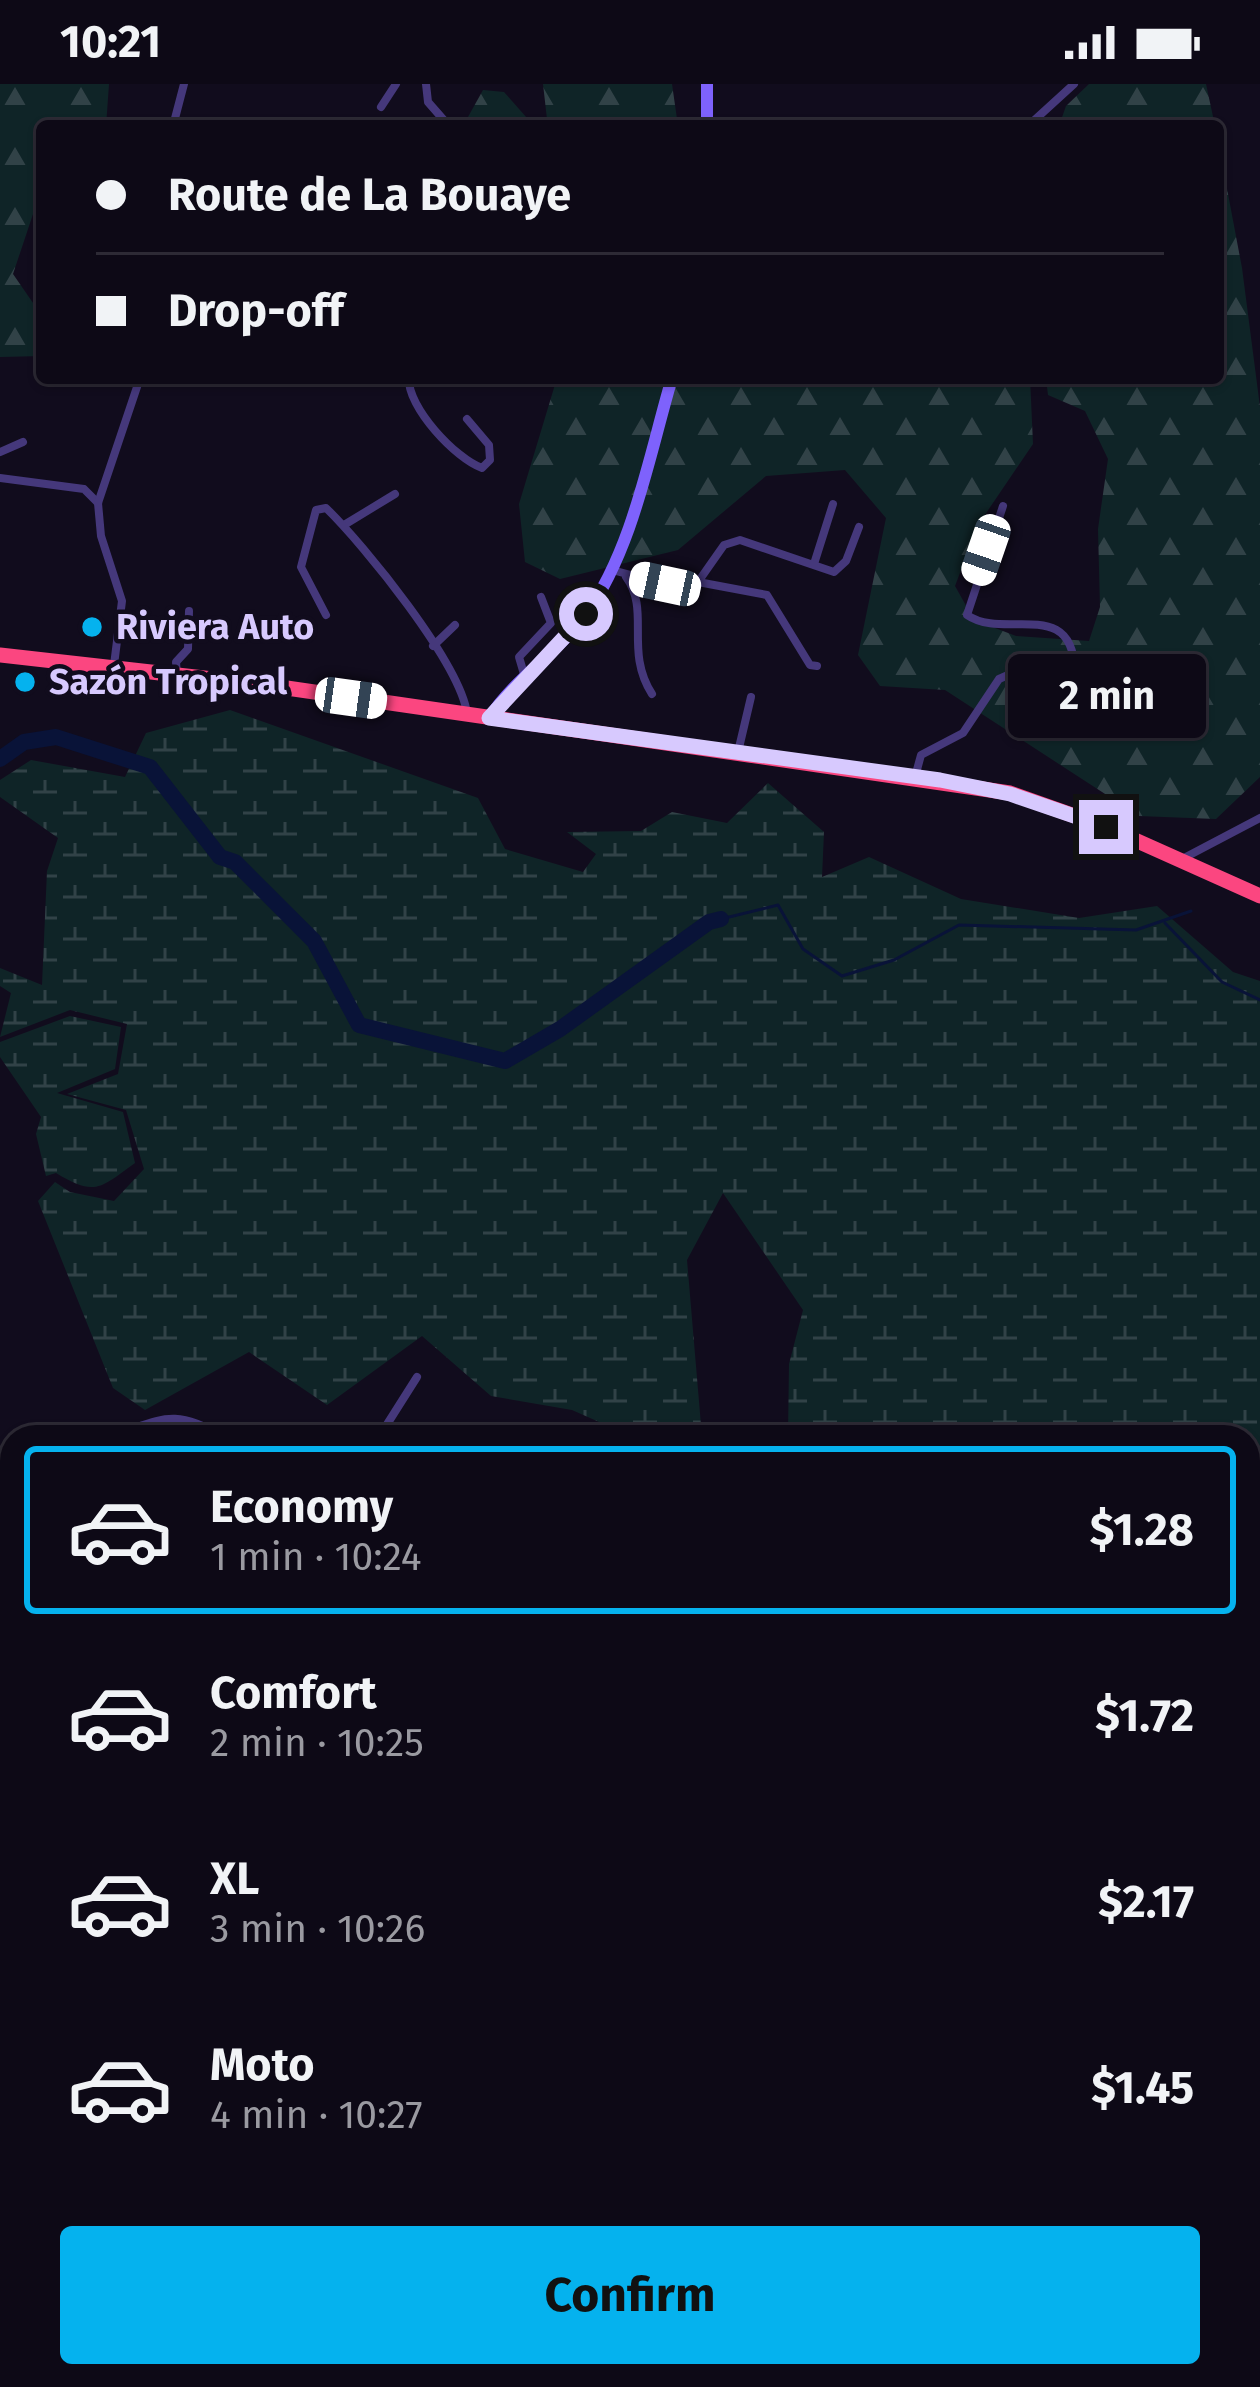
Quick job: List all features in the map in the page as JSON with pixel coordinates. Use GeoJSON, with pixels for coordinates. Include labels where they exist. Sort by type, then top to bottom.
{"type":"FeatureCollection","features":[{"type":"Feature","properties":{"kind":"highway"},"geometry":{"type":"LineString","coordinates":[[0,653],[489,718],[704,740],[738,754],[1010,794],[1260,896]]}},
{"type":"Feature","properties":{"kind":"main road"},"geometry":{"type":"LineString","coordinates":[[707,84],[707,120]]}},
{"type":"Feature","properties":{"kind":"main road"},"geometry":{"type":"LineString","coordinates":[[489,718],[524,674],[572,631],[611,569],[670,384]]}},
{"type":"Feature","properties":{"kind":"street"},"geometry":{"type":"LineString","coordinates":[[175,120],[184,84]]}},
{"type":"Feature","properties":{"kind":"street"},"geometry":{"type":"LineString","coordinates":[[381,107],[396,84]]}},
{"type":"Feature","properties":{"kind":"street"},"geometry":{"type":"LineString","coordinates":[[426,84],[428,102],[444,120]]}},
{"type":"Feature","properties":{"kind":"street"},"geometry":{"type":"LineString","coordinates":[[1035,120],[1074,84]]}},
{"type":"Feature","properties":{"kind":"street"},"geometry":{"type":"LineString","coordinates":[[113,667],[122,602],[101,536],[98,503],[138,384]]}},
{"type":"Feature","properties":{"kind":"street"},"geometry":{"type":"LineString","coordinates":[[409,384],[418,408],[482,468],[490,460],[489,445],[467,419]]}},
{"type":"Feature","properties":{"kind":"street"},"geometry":{"type":"LineString","coordinates":[[0,452],[23,442]]}},
{"type":"Feature","properties":{"kind":"street"},"geometry":{"type":"LineString","coordinates":[[0,478],[84,489],[98,503]]}},
{"type":"Feature","properties":{"kind":"street"},"geometry":{"type":"LineString","coordinates":[[344,525],[395,494]]}},
{"type":"Feature","properties":{"kind":"street"},"geometry":{"type":"LineString","coordinates":[[814,564],[833,504]]}},
{"type":"Feature","properties":{"kind":"street"},"geometry":{"type":"LineString","coordinates":[[915,777],[921,755],[963,733],[999,680],[1017,671],[1071,680],[1075,672],[1058,630],[1042,620],[997,624],[967,614],[1003,506]]}},
{"type":"Feature","properties":{"kind":"street"},"geometry":{"type":"LineString","coordinates":[[326,615],[301,567],[316,510],[326,508],[344,525],[433,646],[465,699],[467,715]]}},
{"type":"Feature","properties":{"kind":"street"},"geometry":{"type":"LineString","coordinates":[[698,582],[724,545],[740,540],[834,572],[841,568],[859,527]]}},
{"type":"Feature","properties":{"kind":"street"},"geometry":{"type":"LineString","coordinates":[[611,569],[665,584],[698,582],[767,595],[790,637],[817,665]]}},
{"type":"Feature","properties":{"kind":"street"},"geometry":{"type":"LineString","coordinates":[[625,576],[638,598],[634,643],[652,694]]}},
{"type":"Feature","properties":{"kind":"street"},"geometry":{"type":"LineString","coordinates":[[524,674],[519,657],[551,623],[541,597]]}},
{"type":"Feature","properties":{"kind":"street"},"geometry":{"type":"LineString","coordinates":[[177,674],[176,662],[188,649],[189,611]]}},
{"type":"Feature","properties":{"kind":"street"},"geometry":{"type":"LineString","coordinates":[[433,646],[455,625]]}},
{"type":"Feature","properties":{"kind":"street"},"geometry":{"type":"LineString","coordinates":[[738,754],[751,697]]}},
{"type":"Feature","properties":{"kind":"street"},"geometry":{"type":"LineString","coordinates":[[1180,860],[1260,818]]}},
{"type":"Feature","properties":{"kind":"street"},"geometry":{"type":"LineString","coordinates":[[386,1425],[416,1377]]}},
{"type":"Feature","properties":{"kind":"street"},"geometry":{"type":"LineString","coordinates":[[137,1425],[157,1417],[201,1425]]}},
{"type":"Feature","properties":{"kind":"green space"},"geometry":{"type":"Polygon","coordinates":[[[0,84],[109,84],[106,120],[36,120],[36,205],[13,274],[36,307],[36,356],[0,357],[0,84]]]}},
{"type":"Feature","properties":{"kind":"green space"},"geometry":{"type":"Polygon","coordinates":[[[543,84],[672,84],[677,120],[545,120],[543,84]]]}},
{"type":"Feature","properties":{"kind":"green space"},"geometry":{"type":"Polygon","coordinates":[[[1089,84],[1206,84],[1214,120],[1061,120],[1066,106],[1089,84]]]}},
{"type":"Feature","properties":{"kind":"green space"},"geometry":{"type":"Polygon","coordinates":[[[483,90],[504,92],[529,120],[466,120],[483,90]]]}},
{"type":"Feature","properties":{"kind":"green space"},"geometry":{"type":"Polygon","coordinates":[[[1224,173],[1260,407],[1260,777],[1216,819],[1139,816],[945,690],[880,686],[858,655],[886,518],[845,470],[766,476],[678,550],[560,579],[525,562],[519,504],[555,384],[1030,384],[1033,444],[978,525],[955,586],[974,620],[1016,636],[1089,641],[1100,607],[1098,529],[1108,459],[1085,411],[1048,395],[1047,384],[1224,384],[1224,173]]]}},
{"type":"Feature","properties":{"kind":"green space"},"geometry":{"type":"Polygon","coordinates":[[[230,710],[478,798],[505,849],[583,872],[596,854],[567,832],[641,831],[672,812],[727,823],[768,783],[824,832],[822,877],[869,857],[961,899],[1079,918],[1157,906],[1233,972],[1260,981],[1260,1425],[788,1425],[789,1364],[803,1310],[723,1193],[687,1260],[701,1425],[606,1425],[572,1410],[491,1396],[422,1336],[327,1405],[249,1352],[145,1410],[113,1388],[38,1201],[55,1182],[70,1192],[114,1201],[144,1169],[126,1110],[67,1094],[118,1074],[127,1024],[70,1010],[0,1037],[11,993],[0,986],[0,968],[42,985],[47,871],[58,838],[0,797],[0,780],[31,760],[125,777],[146,733],[230,710]]]}},
{"type":"Feature","properties":{"kind":"green space"},"geometry":{"type":"Polygon","coordinates":[[[70,1016],[121,1027],[115,1069],[57,1093],[123,1112],[135,1163],[97,1186],[80,1185],[56,1173],[46,1176],[36,1134],[41,1117],[0,1057],[0,1042],[70,1016]]]}},
{"type":"Feature","properties":{"kind":"waterway"},"geometry":{"type":"LineString","coordinates":[[0,759],[24,742],[56,737],[150,767],[220,857],[235,862],[314,941],[359,1025],[505,1061],[560,1029],[709,922],[721,919]]}},
{"type":"Feature","properties":{"kind":"waterway"},"geometry":{"type":"LineString","coordinates":[[721,919],[778,905],[803,949],[842,976],[894,960],[959,925],[1136,930],[1191,911]]}},
{"type":"Feature","properties":{"kind":"waterway"},"geometry":{"type":"LineString","coordinates":[[1165,923],[1222,982],[1260,1000]]}},
{"type":"Feature","properties":{"kind":"place","name":"Riviera Auto"},"geometry":{"type":"Point","coordinates":[92,627]}},
{"type":"Feature","properties":{"kind":"place","name":"Sazón Tropical"},"geometry":{"type":"Point","coordinates":[25,682]}},
{"type":"Feature","properties":{"kind":"route"},"geometry":{"type":"LineString","coordinates":[[586,614],[558,648],[524,674],[489,718],[940,780],[1010,794],[1106,827]]}}]}
